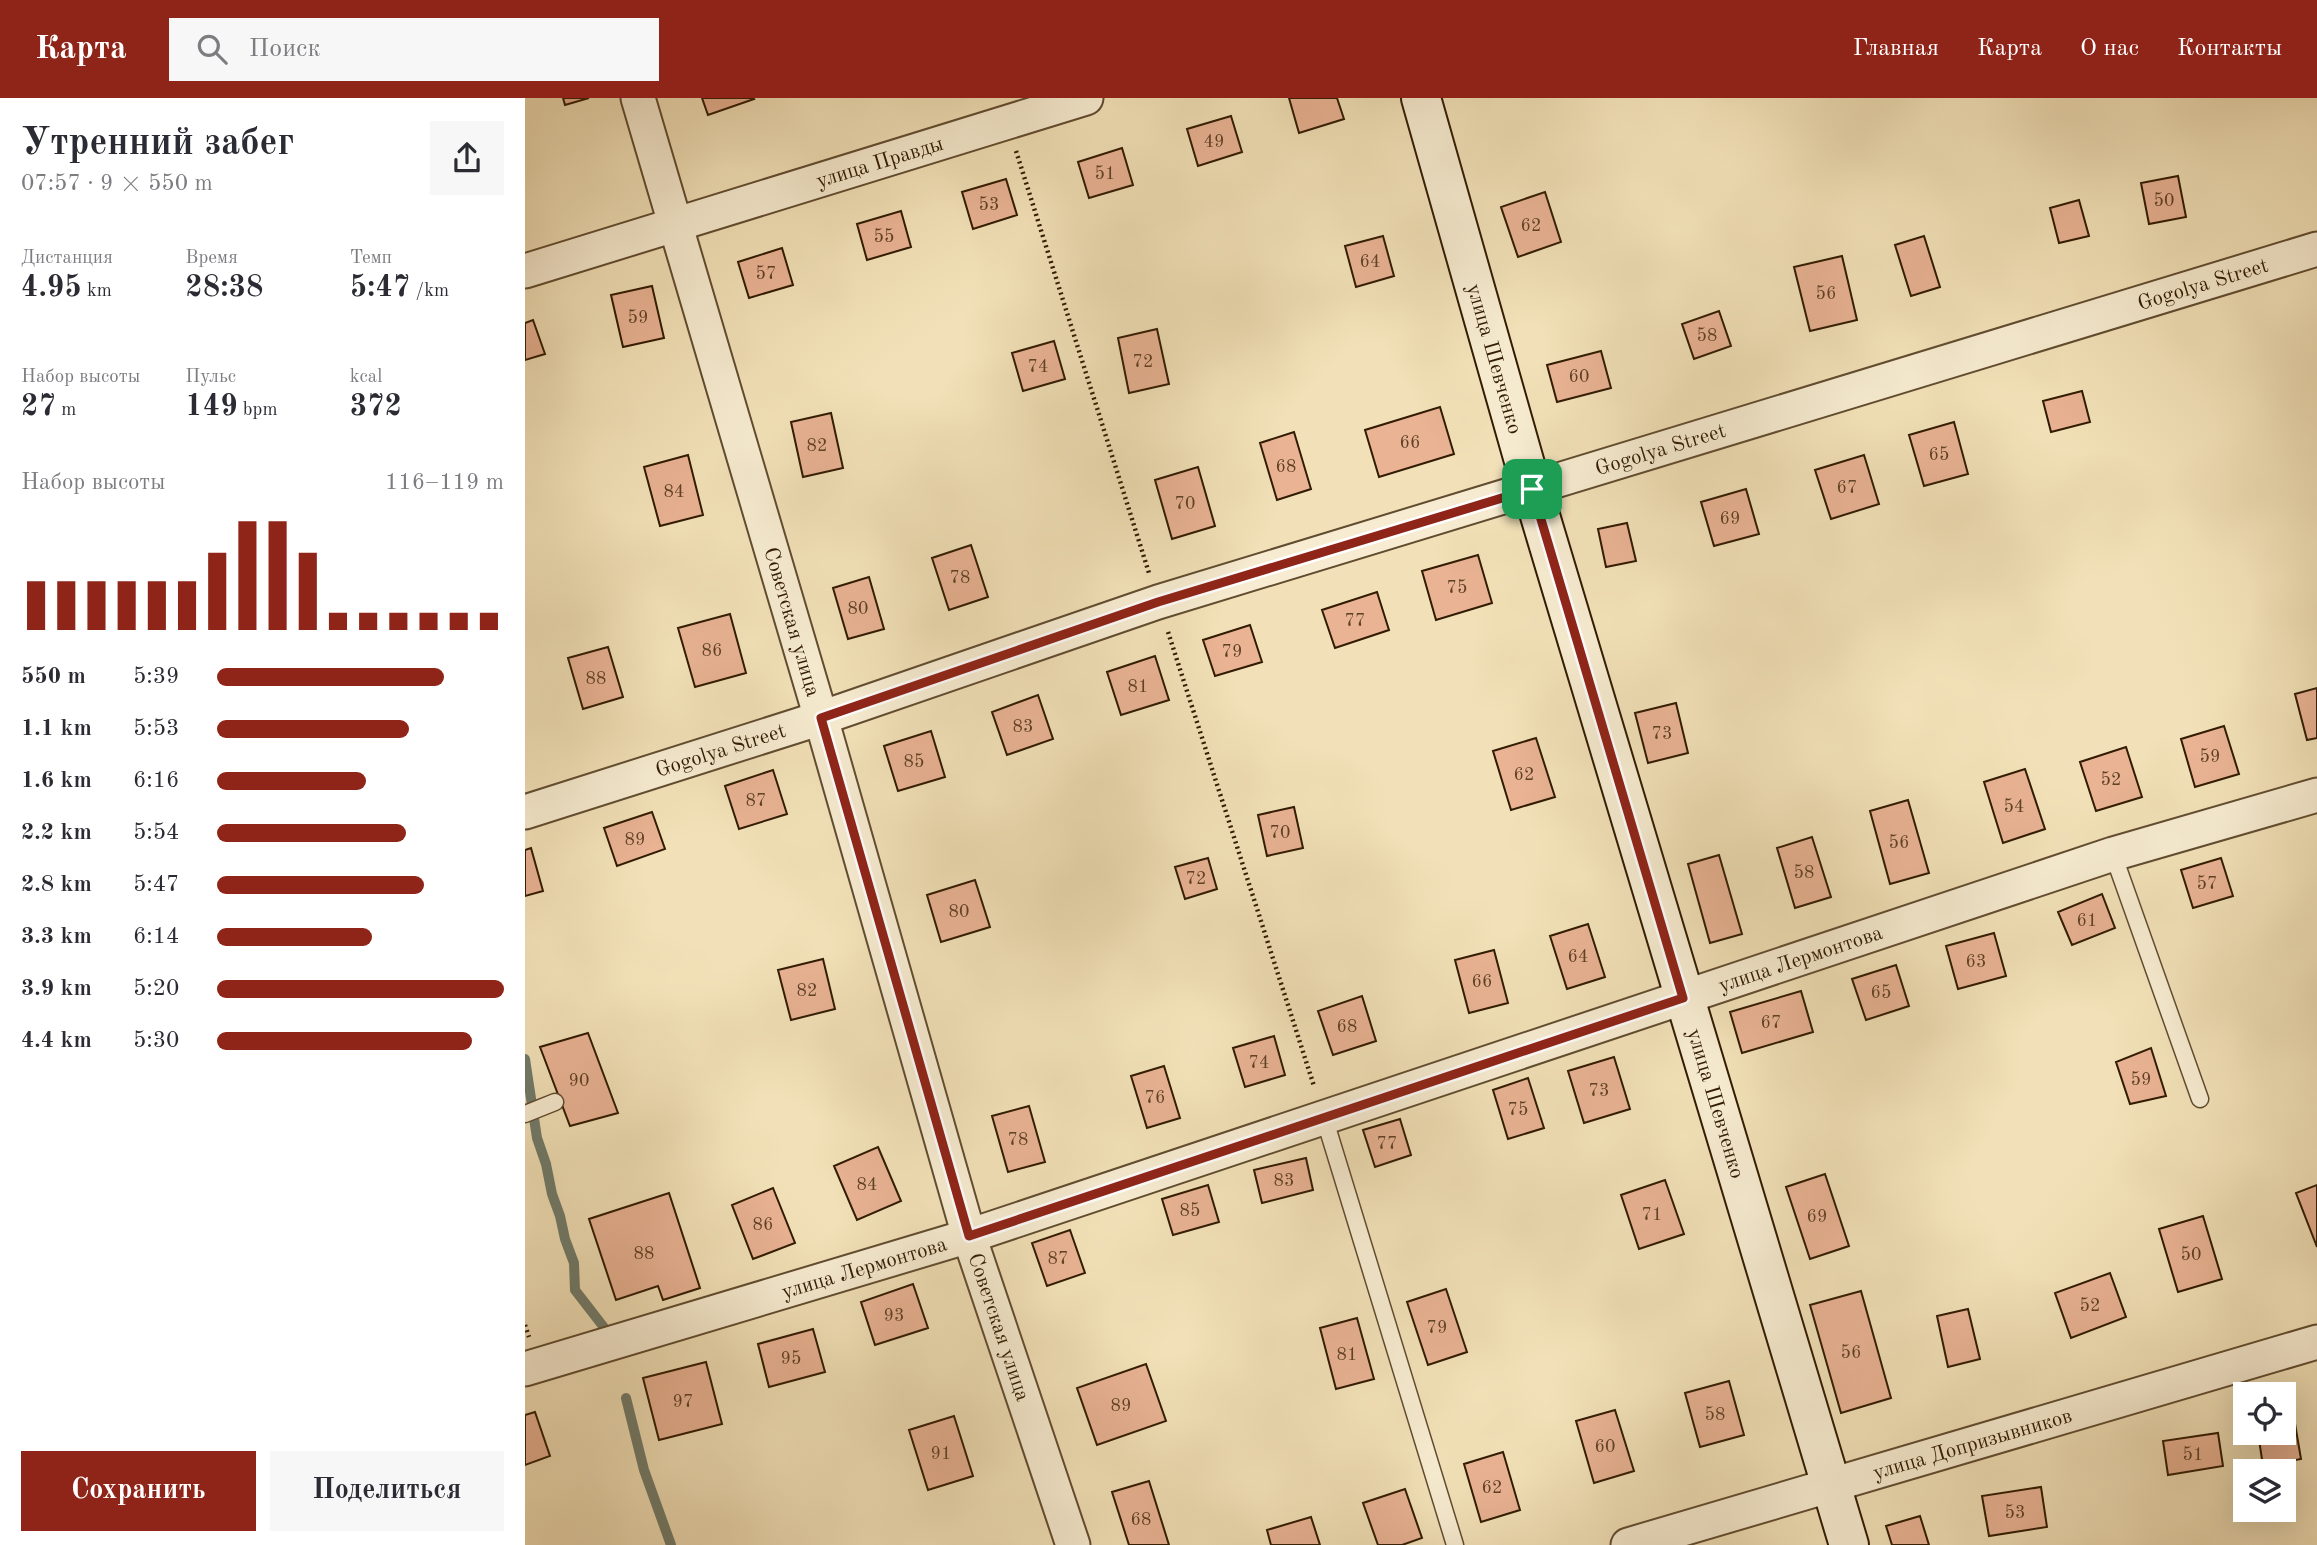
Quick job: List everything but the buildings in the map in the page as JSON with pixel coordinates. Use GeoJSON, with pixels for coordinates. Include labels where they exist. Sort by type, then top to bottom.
{"type":"FeatureCollection","features":[{"type":"Feature","properties":{"kind":"street","name":"Советская улица"},"geometry":{"type":"LineString","coordinates":[[638,98],[821,718],[969,1236],[1073,1545]]}},
{"type":"Feature","properties":{"kind":"street","name":"улица Правды"},"geometry":{"type":"LineString","coordinates":[[525,271],[1086,98]]}},
{"type":"Feature","properties":{"kind":"street","name":"улица Шевченко"},"geometry":{"type":"LineString","coordinates":[[1421,98],[1532,489],[1849,1545]]}},
{"type":"Feature","properties":{"kind":"street","name":"Gogolya Street"},"geometry":{"type":"LineString","coordinates":[[525,811],[821,718],[1158,602],[2317,249]]}},
{"type":"Feature","properties":{"kind":"street","name":"улица Лермонтова"},"geometry":{"type":"LineString","coordinates":[[531,1368],[969,1236],[2113,854],[2317,795]]}},
{"type":"Feature","properties":{"kind":"street","name":"улица Допризывников"},"geometry":{"type":"LineString","coordinates":[[1628,1545],[2317,1342]]}},
{"type":"Feature","properties":{"kind":"lane"},"geometry":{"type":"LineString","coordinates":[[2113,854],[2200,1099]]}},
{"type":"Feature","properties":{"kind":"lane"},"geometry":{"type":"LineString","coordinates":[[525,1114],[555,1102]]}},
{"type":"Feature","properties":{"kind":"lane"},"geometry":{"type":"LineString","coordinates":[[1324,1117],[1455,1545]]}},
{"type":"Feature","properties":{"kind":"path"},"geometry":{"type":"LineString","coordinates":[[1007,122],[1324,1117]]}},
{"type":"Feature","properties":{"kind":"waterway"},"geometry":{"type":"LineString","coordinates":[[525,1059],[537,1138],[574,1263],[575,1290],[606,1330]]}},
{"type":"Feature","properties":{"kind":"waterway"},"geometry":{"type":"LineString","coordinates":[[626,1398],[644,1470],[671,1545]]}},
{"type":"Feature","properties":{"kind":"route"},"geometry":{"type":"LineString","coordinates":[[1532,489],[1683,998],[969,1236],[821,718],[1158,602],[1532,489]]}}]}
